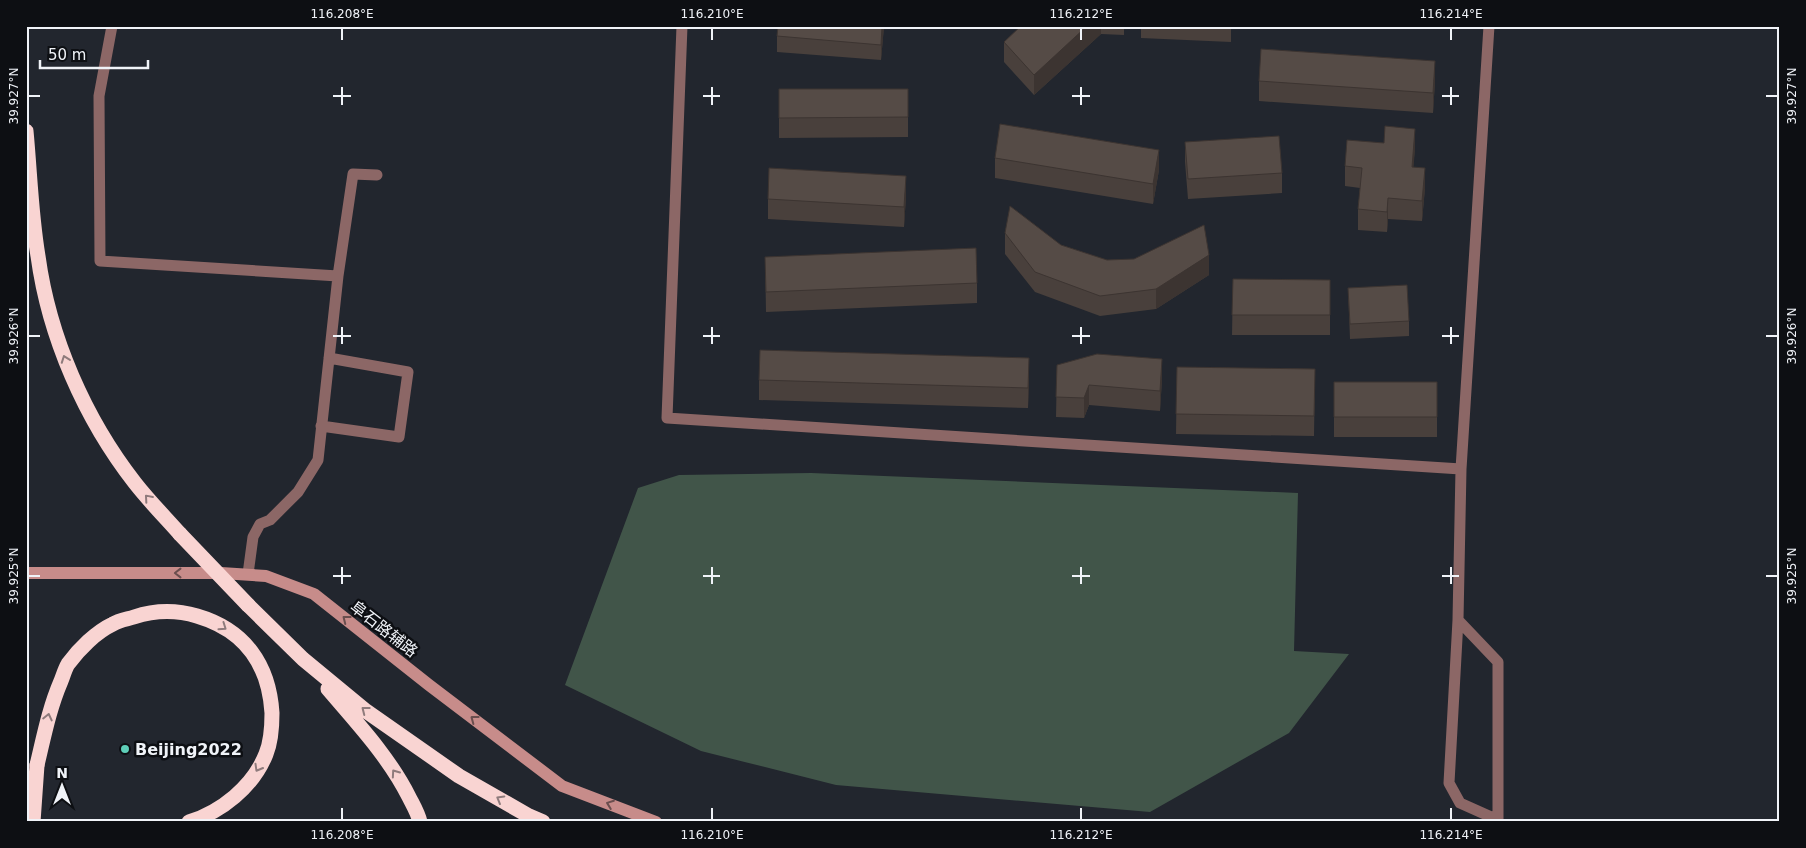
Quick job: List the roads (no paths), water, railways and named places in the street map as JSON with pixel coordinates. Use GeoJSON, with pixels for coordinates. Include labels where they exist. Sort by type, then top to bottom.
{"type":"FeatureCollection","features":[{"type":"Feature","properties":{"kind":"highway"},"geometry":{"type":"LineString","coordinates":[[26,131],[38,256],[53,327],[71,375],[103,435],[135,482],[180,534],[303,659],[366,711],[459,776],[543,822]]}},
{"type":"Feature","properties":{"kind":"highway"},"geometry":{"type":"LineString","coordinates":[[33,822],[37,765],[51,704],[68,665],[88,641],[113,624],[147,613],[181,612],[214,621],[245,642],[264,670],[271,694],[272,725],[267,754],[252,779],[230,801],[189,822]]}},
{"type":"Feature","properties":{"kind":"highway"},"geometry":{"type":"LineString","coordinates":[[303,659],[376,745],[402,784],[419,818]]}},
{"type":"Feature","properties":{"kind":"highway"},"geometry":{"type":"LineString","coordinates":[[26,820],[40,822]]}},
{"type":"Feature","properties":{"kind":"main road","name":"阜石路辅路"},"geometry":{"type":"LineString","coordinates":[[26,573],[248,574],[266,576],[314,594],[429,685],[562,786],[656,822]]}},
{"type":"Feature","properties":{"kind":"street"},"geometry":{"type":"LineString","coordinates":[[112,26],[100,96],[100,261],[338,276]]}},
{"type":"Feature","properties":{"kind":"street"},"geometry":{"type":"LineString","coordinates":[[682,26],[667,418],[1461,469]]}},
{"type":"Feature","properties":{"kind":"street"},"geometry":{"type":"LineString","coordinates":[[1458,620],[1498,662],[1498,821],[1460,803],[1450,783],[1458,620],[1461,469],[1489,26]]}},
{"type":"Feature","properties":{"kind":"street"},"geometry":{"type":"LineString","coordinates":[[248,574],[253,537],[260,524],[270,520],[298,492],[318,460],[338,276],[353,174],[377,175]]}},
{"type":"Feature","properties":{"kind":"street"},"geometry":{"type":"LineString","coordinates":[[321,426],[399,436],[408,372],[330,358]]}},
{"type":"Feature","properties":{"kind":"place","name":"Beijing2022"},"geometry":{"type":"Point","coordinates":[125,749]}}]}
